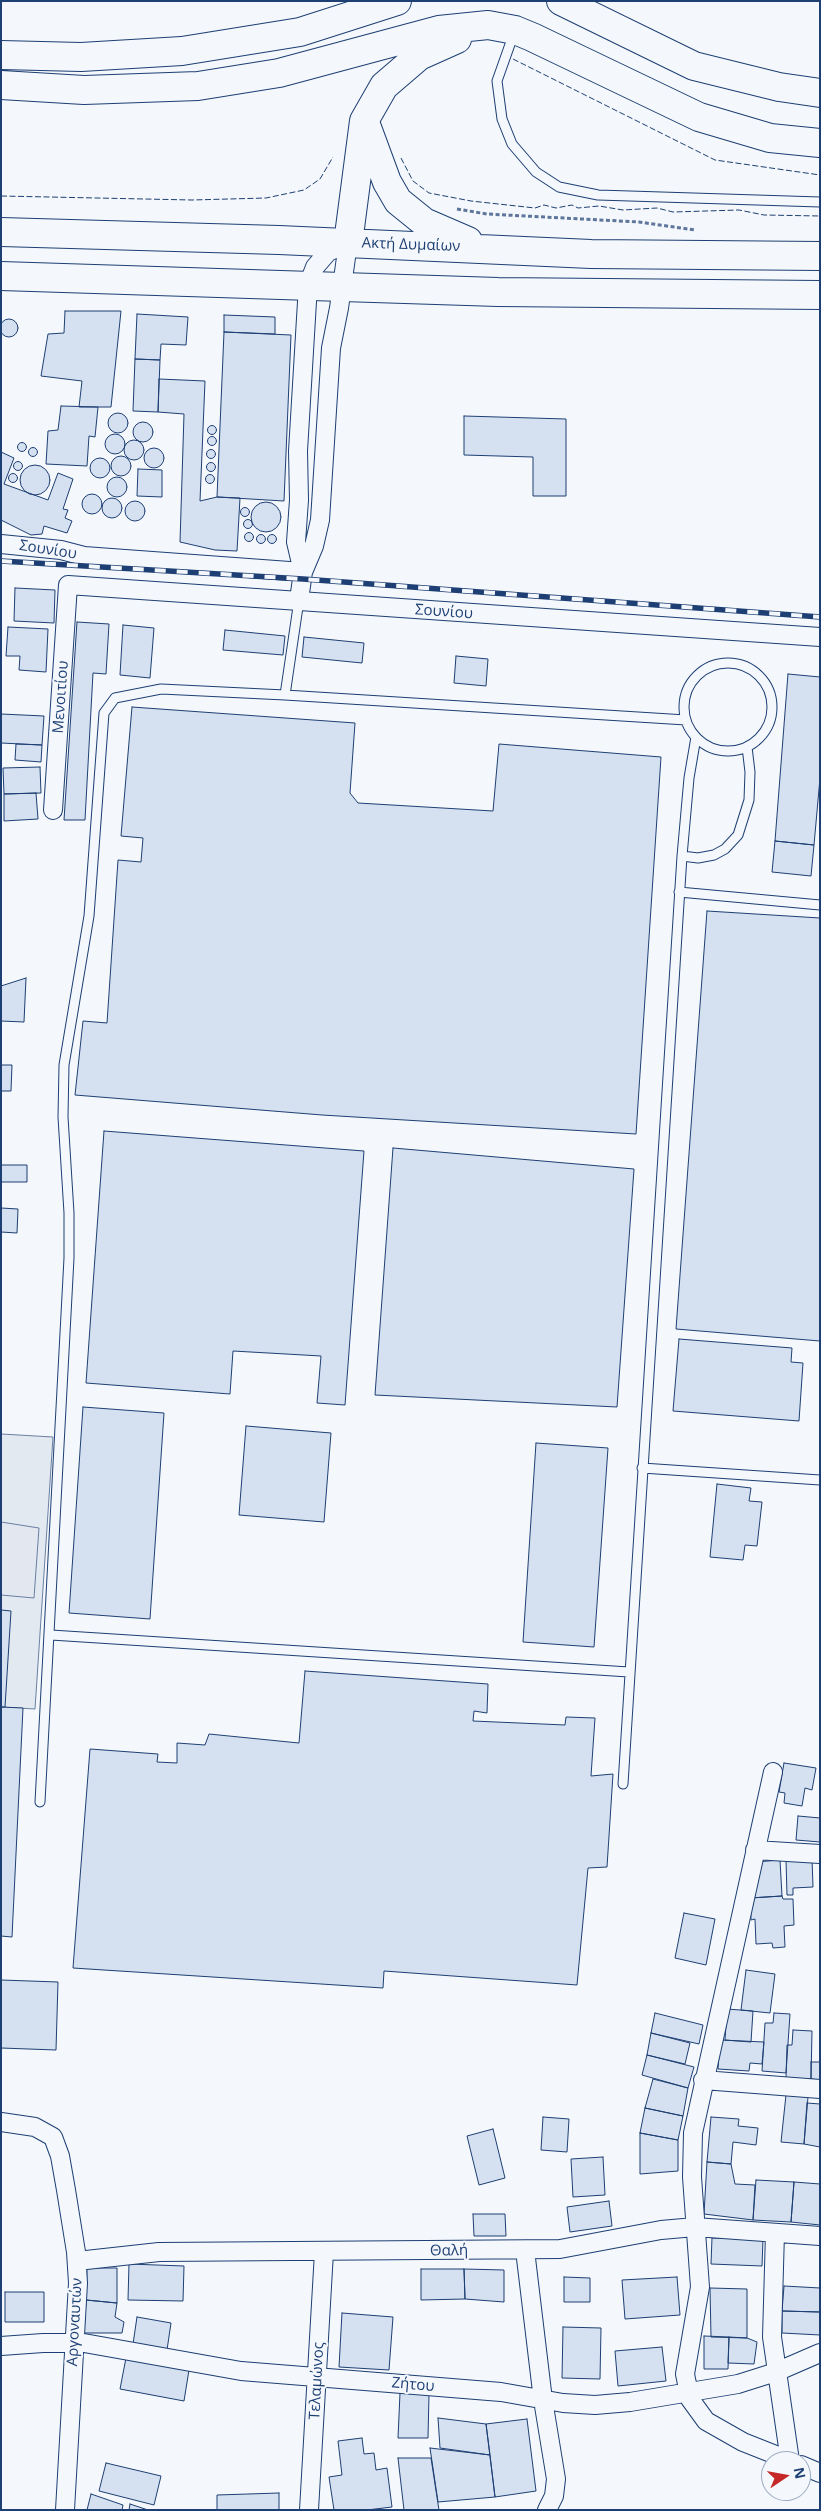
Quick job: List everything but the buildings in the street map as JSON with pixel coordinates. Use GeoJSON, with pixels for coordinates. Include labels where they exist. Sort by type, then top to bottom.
{"type":"FeatureCollection","features":[{"type":"Feature","properties":{"kind":"main road"},"geometry":{"type":"LineString","coordinates":[[1,55],[81,57],[182,51],[300,32],[397,1]]}},
{"type":"Feature","properties":{"kind":"main road"},"geometry":{"type":"LineString","coordinates":[[562,1],[694,66],[779,87],[820,93]]}},
{"type":"Feature","properties":{"kind":"main road"},"geometry":{"type":"LineString","coordinates":[[348,243],[364,121],[384,86],[419,56],[488,25]]}},
{"type":"Feature","properties":{"kind":"main road"},"geometry":{"type":"LineString","coordinates":[[1,85],[84,90],[198,86],[279,73],[439,30],[488,25],[515,30],[699,117],[770,138],[820,143]]}},
{"type":"Feature","properties":{"kind":"main road"},"geometry":{"type":"LineString","coordinates":[[364,121],[386,182],[398,201],[424,222],[480,247]]}},
{"type":"Feature","properties":{"kind":"main road","name":"Ακτή Δυμαίων"},"geometry":{"type":"LineString","coordinates":[[1,232],[480,247],[677,256],[820,256]]}},
{"type":"Feature","properties":{"kind":"main road"},"geometry":{"type":"LineString","coordinates":[[1,276],[633,295],[820,295]]}},
{"type":"Feature","properties":{"kind":"street"},"geometry":{"type":"LineString","coordinates":[[303,572],[296,542],[299,500],[298,450],[308,286],[315,267],[328,252],[348,243]]}},
{"type":"Feature","properties":{"kind":"street"},"geometry":{"type":"LineString","coordinates":[[299,600],[303,572],[314,546],[320,520],[331,348],[348,243]]}},
{"type":"Feature","properties":{"kind":"street"},"geometry":{"type":"LineString","coordinates":[[298,450],[324,452]]}},
{"type":"Feature","properties":{"kind":"street","name":"Σουνίου"},"geometry":{"type":"LineString","coordinates":[[1,544],[61,550],[84,556],[303,572]]}},
{"type":"Feature","properties":{"kind":"street","name":"Σουνίου"},"geometry":{"type":"LineString","coordinates":[[68,585],[820,637]]}},
{"type":"Feature","properties":{"kind":"street","name":"Μενοιτίου"},"geometry":{"type":"LineString","coordinates":[[54,810],[68,585]]}},
{"type":"Feature","properties":{"kind":"street"},"geometry":{"type":"LineString","coordinates":[[766,2451],[743,2442],[710,2424],[698,2412],[688,2393],[684,2374],[700,2287],[695,2227],[692,2149],[703,2080],[773,1772]]}},
{"type":"Feature","properties":{"kind":"street"},"geometry":{"type":"LineString","coordinates":[[755,1850],[820,1854]]}},
{"type":"Feature","properties":{"kind":"street"},"geometry":{"type":"LineString","coordinates":[[703,2080],[820,2090]]}},
{"type":"Feature","properties":{"kind":"street","name":"Αργοναυτών"},"geometry":{"type":"LineString","coordinates":[[1,2122],[35,2127],[52,2138],[62,2164],[77,2261],[75,2342],[70,2393],[65,2510]]}},
{"type":"Feature","properties":{"kind":"street","name":"Θαλή"},"geometry":{"type":"LineString","coordinates":[[77,2261],[159,2252],[569,2249],[661,2230],[695,2227],[820,2236]]}},
{"type":"Feature","properties":{"kind":"street"},"geometry":{"type":"LineString","coordinates":[[775,2233],[772,2337],[790,2451]]}},
{"type":"Feature","properties":{"kind":"street"},"geometry":{"type":"LineString","coordinates":[[525,2250],[543,2400],[556,2479],[554,2496],[547,2510]]}},
{"type":"Feature","properties":{"kind":"street","name":"Τελαμώνος"},"geometry":{"type":"LineString","coordinates":[[309,2510],[324,2252]]}},
{"type":"Feature","properties":{"kind":"street","name":"Ζήτου"},"geometry":{"type":"LineString","coordinates":[[1,2346],[75,2342],[241,2371],[501,2392],[578,2404],[608,2404],[738,2384],[776,2372],[820,2353]]}},
{"type":"Feature","properties":{"kind":"lane"},"geometry":{"type":"LineString","coordinates":[[515,30],[497,81],[502,119],[512,144],[536,172],[559,187],[598,194],[820,202]]}},
{"type":"Feature","properties":{"kind":"lane"},"geometry":{"type":"LineString","coordinates":[[285,695],[299,600]]}},
{"type":"Feature","properties":{"kind":"lane"},"geometry":{"type":"LineString","coordinates":[[722,663],[737,663],[747,666],[755,671],[768,686],[773,706],[772,716],[766,730],[756,742],[747,747],[737,750],[715,749],[696,737],[686,720],[684,710],[687,690],[699,673],[707,667],[722,663]]}},
{"type":"Feature","properties":{"kind":"lane"},"geometry":{"type":"LineString","coordinates":[[40,1802],[51,1635],[69,1258],[70,1213],[63,1117],[64,1065],[89,916],[104,713],[115,698],[134,692],[161,689],[686,720]]}},
{"type":"Feature","properties":{"kind":"lane"},"geometry":{"type":"LineString","coordinates":[[623,1784],[679,892],[689,778],[696,737]]}},
{"type":"Feature","properties":{"kind":"lane"},"geometry":{"type":"LineString","coordinates":[[682,856],[698,858],[714,855],[738,835],[749,800],[750,772],[747,747]]}},
{"type":"Feature","properties":{"kind":"lane"},"geometry":{"type":"LineString","coordinates":[[679,892],[820,905]]}},
{"type":"Feature","properties":{"kind":"lane"},"geometry":{"type":"LineString","coordinates":[[642,1468],[820,1480]]}},
{"type":"Feature","properties":{"kind":"lane"},"geometry":{"type":"LineString","coordinates":[[51,1635],[629,1672]]}},
{"type":"Feature","properties":{"kind":"path"},"geometry":{"type":"LineString","coordinates":[[450,207],[488,214],[639,222],[702,232]]}},
{"type":"Feature","properties":{"kind":"shaded area"},"geometry":{"type":"Polygon","coordinates":[[[1,1434],[53,1437],[35,1709],[1,1707],[1,1434]]]}},
{"type":"Feature","properties":{"kind":"shaded area"},"geometry":{"type":"Polygon","coordinates":[[[1,1522],[39,1528],[34,1598],[1,1595],[1,1522]]]}},
{"type":"Feature","properties":{"kind":"railway"},"geometry":{"type":"LineString","coordinates":[[1,561],[303,579],[820,617]]}},
{"type":"Feature","properties":{"kind":"fence"},"geometry":{"type":"LineString","coordinates":[[513,59],[715,160],[820,175]]}},
{"type":"Feature","properties":{"kind":"fence"},"geometry":{"type":"LineString","coordinates":[[1,196],[192,200],[266,198],[304,190],[320,179],[333,157]]}},
{"type":"Feature","properties":{"kind":"fence"},"geometry":{"type":"LineString","coordinates":[[401,158],[413,181],[429,193],[471,201],[535,208],[544,205],[556,208],[572,205],[578,208],[599,206],[623,210],[657,208],[673,212],[739,210],[764,215],[820,216]]}}]}
